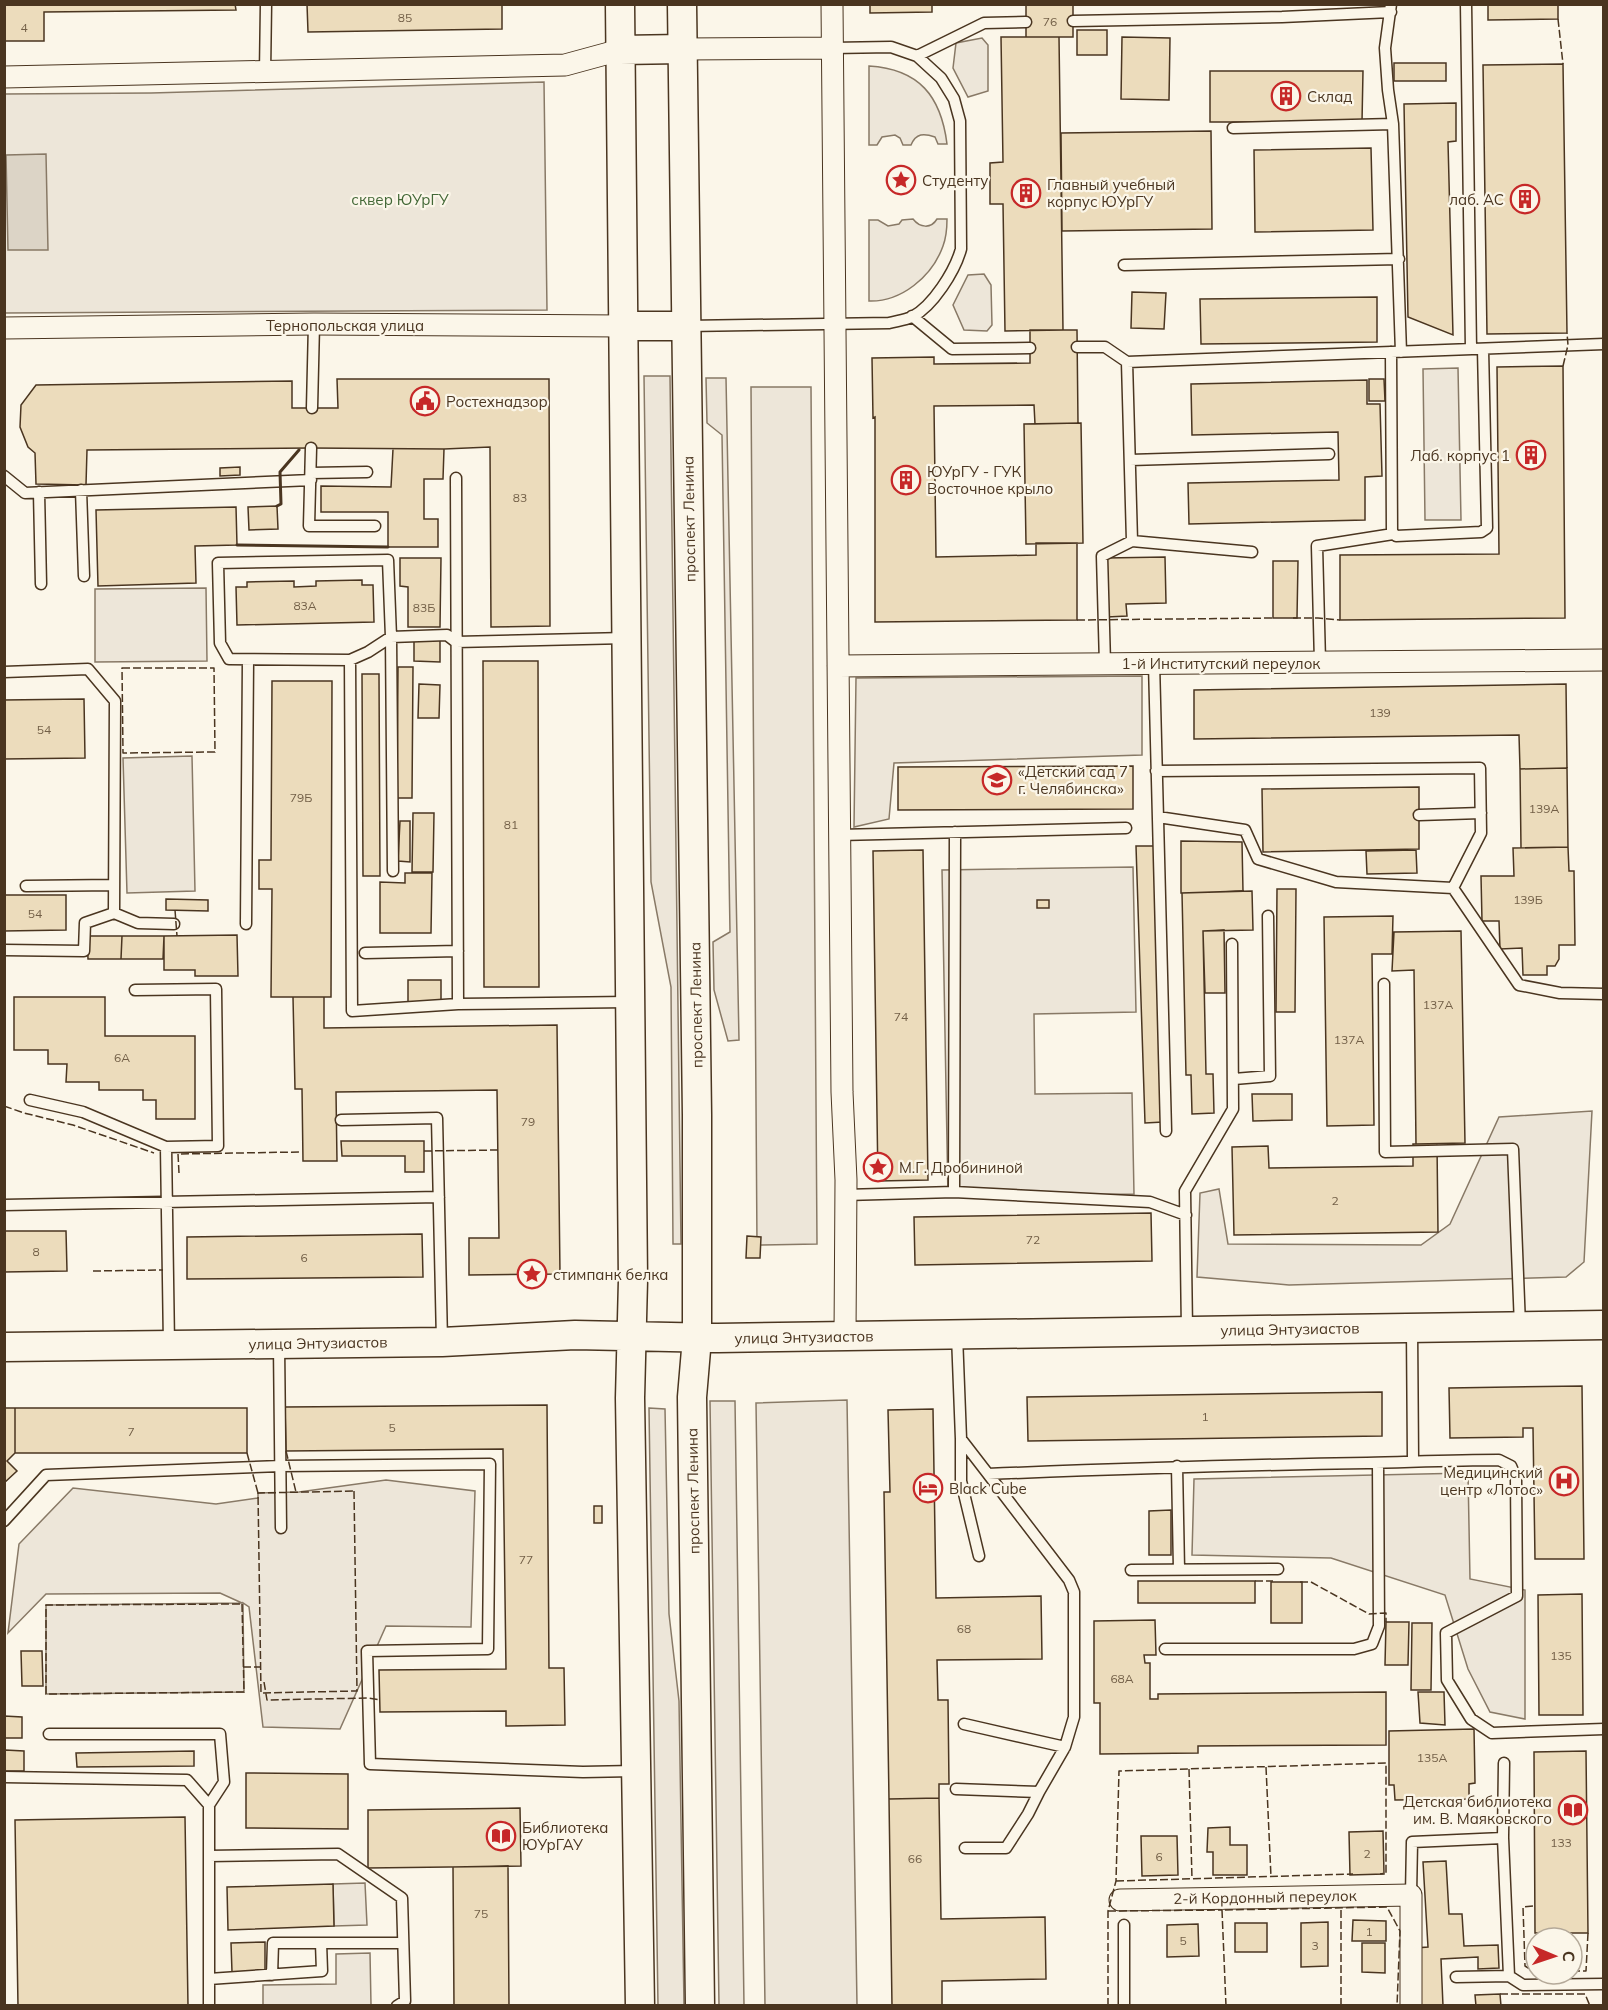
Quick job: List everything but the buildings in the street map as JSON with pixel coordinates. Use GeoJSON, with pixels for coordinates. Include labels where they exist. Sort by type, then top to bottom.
{"type":"FeatureCollection","features":[{"type":"Feature","properties":{"kind":"main road"},"geometry":{"type":"LineString","coordinates":[[620,4],[630,1002],[632,1336],[630,1398],[640,2006]]}},
{"type":"Feature","properties":{"kind":"main road","name":"проспект Ленина"},"geometry":{"type":"LineString","coordinates":[[682,4],[698,1115],[697,1338],[692,1397],[700,2006]]}},
{"type":"Feature","properties":{"kind":"main road"},"geometry":{"type":"LineString","coordinates":[[620,50],[682,49]]}},
{"type":"Feature","properties":{"kind":"main road","name":"Тернопольская улица"},"geometry":{"type":"LineString","coordinates":[[622,326],[686,326]]}},
{"type":"Feature","properties":{"kind":"main road","name":"улица Энтузиастов"},"geometry":{"type":"LineString","coordinates":[[4,1347],[442,1342],[555,1336],[697,1338],[1604,1325]]}},
{"type":"Feature","properties":{"kind":"street"},"geometry":{"type":"LineString","coordinates":[[832,4],[845,1336]]}},
{"type":"Feature","properties":{"kind":"street"},"geometry":{"type":"LineString","coordinates":[[682,49],[832,48]]}},
{"type":"Feature","properties":{"kind":"street"},"geometry":{"type":"LineString","coordinates":[[4,77],[565,65],[620,50]]}},
{"type":"Feature","properties":{"kind":"street","name":"Тернопольская улица"},"geometry":{"type":"LineString","coordinates":[[4,328],[314,324],[622,326]]}},
{"type":"Feature","properties":{"kind":"street","name":"1-й Институтский переулок"},"geometry":{"type":"LineString","coordinates":[[838,666],[1604,660]]}},
{"type":"Feature","properties":{"kind":"street"},"geometry":{"type":"LineString","coordinates":[[1411,1895],[1411,2006]]}},
{"type":"Feature","properties":{"kind":"street","name":"2-й Кордонный переулок"},"geometry":{"type":"LineString","coordinates":[[1120,1900],[1411,1895]]}},
{"type":"Feature","properties":{"kind":"lane"},"geometry":{"type":"LineString","coordinates":[[265,73],[266,4]]}},
{"type":"Feature","properties":{"kind":"lane"},"geometry":{"type":"LineString","coordinates":[[1282,4],[1282,16]]}},
{"type":"Feature","properties":{"kind":"lane"},"geometry":{"type":"LineString","coordinates":[[1466,4],[1471,349]]}},
{"type":"Feature","properties":{"kind":"lane"},"geometry":{"type":"LineString","coordinates":[[1073,21],[1282,16],[1391,8],[1385,48],[1393,124],[1398,259],[1393,534]]}},
{"type":"Feature","properties":{"kind":"lane"},"geometry":{"type":"LineString","coordinates":[[917,56],[984,22],[1026,22]]}},
{"type":"Feature","properties":{"kind":"lane"},"geometry":{"type":"LineString","coordinates":[[686,326],[889,324],[912,316],[934,296],[958,262],[962,228],[960,121],[954,99],[941,78],[917,56],[891,47],[832,48]]}},
{"type":"Feature","properties":{"kind":"lane"},"geometry":{"type":"LineString","coordinates":[[1233,128],[1393,124]]}},
{"type":"Feature","properties":{"kind":"lane"},"geometry":{"type":"LineString","coordinates":[[1124,265],[1398,259]]}},
{"type":"Feature","properties":{"kind":"lane"},"geometry":{"type":"LineString","coordinates":[[912,316],[952,349],[1030,348]]}},
{"type":"Feature","properties":{"kind":"lane"},"geometry":{"type":"LineString","coordinates":[[312,408],[314,324]]}},
{"type":"Feature","properties":{"kind":"lane"},"geometry":{"type":"LineString","coordinates":[[1077,347],[1105,346],[1127,362],[1604,344]]}},
{"type":"Feature","properties":{"kind":"lane"},"geometry":{"type":"LineString","coordinates":[[1320,662],[1317,546],[1393,534],[1396,536],[1486,530],[1483,349]]}},
{"type":"Feature","properties":{"kind":"lane"},"geometry":{"type":"LineString","coordinates":[[1127,362],[1131,541]]}},
{"type":"Feature","properties":{"kind":"lane"},"geometry":{"type":"LineString","coordinates":[[311,448],[309,526],[375,525]]}},
{"type":"Feature","properties":{"kind":"lane"},"geometry":{"type":"LineString","coordinates":[[1130,460],[1329,454]]}},
{"type":"Feature","properties":{"kind":"lane"},"geometry":{"type":"LineString","coordinates":[[4,476],[25,493],[367,472]]}},
{"type":"Feature","properties":{"kind":"lane"},"geometry":{"type":"LineString","coordinates":[[456,478],[458,1004]]}},
{"type":"Feature","properties":{"kind":"lane"},"geometry":{"type":"LineString","coordinates":[[81,490],[84,576]]}},
{"type":"Feature","properties":{"kind":"lane"},"geometry":{"type":"LineString","coordinates":[[39,492],[41,584]]}},
{"type":"Feature","properties":{"kind":"lane"},"geometry":{"type":"LineString","coordinates":[[1105,664],[1102,556],[1131,541],[1252,552]]}},
{"type":"Feature","properties":{"kind":"lane"},"geometry":{"type":"LineString","coordinates":[[393,871],[391,637],[388,560],[218,563],[220,643],[229,659],[350,660],[368,652],[391,637],[447,635],[456,642],[626,638]]}},
{"type":"Feature","properties":{"kind":"lane"},"geometry":{"type":"LineString","coordinates":[[246,924],[248,660]]}},
{"type":"Feature","properties":{"kind":"lane"},"geometry":{"type":"LineString","coordinates":[[350,660],[352,1011],[458,1004],[630,1002]]}},
{"type":"Feature","properties":{"kind":"lane"},"geometry":{"type":"LineString","coordinates":[[1154,663],[1166,1131]]}},
{"type":"Feature","properties":{"kind":"lane"},"geometry":{"type":"LineString","coordinates":[[4,672],[88,669],[115,700],[114,913]]}},
{"type":"Feature","properties":{"kind":"lane"},"geometry":{"type":"LineString","coordinates":[[1156,771],[1480,768],[1481,833],[1453,888]]}},
{"type":"Feature","properties":{"kind":"lane"},"geometry":{"type":"LineString","coordinates":[[1419,815],[1481,813]]}},
{"type":"Feature","properties":{"kind":"lane"},"geometry":{"type":"LineString","coordinates":[[1158,817],[1245,830],[1258,859],[1336,882],[1453,888]]}},
{"type":"Feature","properties":{"kind":"lane"},"geometry":{"type":"LineString","coordinates":[[839,835],[1126,828]]}},
{"type":"Feature","properties":{"kind":"lane"},"geometry":{"type":"LineString","coordinates":[[954,1192],[955,832]]}},
{"type":"Feature","properties":{"kind":"lane"},"geometry":{"type":"LineString","coordinates":[[26,886],[114,885]]}},
{"type":"Feature","properties":{"kind":"lane"},"geometry":{"type":"LineString","coordinates":[[1453,888],[1519,985],[1560,993],[1604,993]]}},
{"type":"Feature","properties":{"kind":"lane"},"geometry":{"type":"LineString","coordinates":[[4,950],[84,951],[85,923],[114,913],[138,923],[174,924]]}},
{"type":"Feature","properties":{"kind":"lane"},"geometry":{"type":"LineString","coordinates":[[1234,1079],[1270,1076],[1268,916]]}},
{"type":"Feature","properties":{"kind":"lane"},"geometry":{"type":"LineString","coordinates":[[1187,1331],[1185,1191],[1233,1109],[1232,944]]}},
{"type":"Feature","properties":{"kind":"lane"},"geometry":{"type":"LineString","coordinates":[[365,953],[458,951]]}},
{"type":"Feature","properties":{"kind":"lane"},"geometry":{"type":"LineString","coordinates":[[1384,984],[1385,1152],[1513,1149],[1520,1326]]}},
{"type":"Feature","properties":{"kind":"lane"},"geometry":{"type":"LineString","coordinates":[[30,1100],[83,1112],[166,1147],[218,1146],[216,989],[135,990]]}},
{"type":"Feature","properties":{"kind":"lane"},"geometry":{"type":"LineString","coordinates":[[341,1120],[437,1118],[442,1342]]}},
{"type":"Feature","properties":{"kind":"lane"},"geometry":{"type":"LineString","coordinates":[[166,1147],[169,1345]]}},
{"type":"Feature","properties":{"kind":"lane"},"geometry":{"type":"LineString","coordinates":[[845,1195],[954,1192],[1150,1202],[1186,1215]]}},
{"type":"Feature","properties":{"kind":"lane"},"geometry":{"type":"LineString","coordinates":[[4,1205],[439,1197]]}},
{"type":"Feature","properties":{"kind":"lane"},"geometry":{"type":"LineString","coordinates":[[1412,1328],[1413,1460]]}},
{"type":"Feature","properties":{"kind":"lane"},"geometry":{"type":"LineString","coordinates":[[957,1335],[961,1481],[979,1556]]}},
{"type":"Feature","properties":{"kind":"lane"},"geometry":{"type":"LineString","coordinates":[[279,1344],[281,1528]]}},
{"type":"Feature","properties":{"kind":"lane"},"geometry":{"type":"LineString","coordinates":[[960,1439],[1069,1580],[1074,1592],[1074,1718],[1065,1747],[1028,1814],[1006,1848],[965,1848]]}},
{"type":"Feature","properties":{"kind":"lane"},"geometry":{"type":"LineString","coordinates":[[988,1474],[1177,1466],[1499,1460],[1511,1466],[1516,1478],[1517,1596],[1446,1633],[1447,1680],[1472,1719],[1492,1733],[1604,1729]]}},
{"type":"Feature","properties":{"kind":"lane"},"geometry":{"type":"LineString","coordinates":[[1165,1649],[1354,1650],[1372,1644],[1379,1626],[1378,1463]]}},
{"type":"Feature","properties":{"kind":"lane"},"geometry":{"type":"LineString","coordinates":[[4,1521],[46,1475],[281,1466],[490,1464],[489,1649],[367,1652],[370,1764],[583,1772],[636,1771]]}},
{"type":"Feature","properties":{"kind":"lane"},"geometry":{"type":"LineString","coordinates":[[1177,1466],[1179,1569]]}},
{"type":"Feature","properties":{"kind":"lane"},"geometry":{"type":"LineString","coordinates":[[1131,1570],[1278,1569]]}},
{"type":"Feature","properties":{"kind":"lane"},"geometry":{"type":"LineString","coordinates":[[964,1724],[1065,1747]]}},
{"type":"Feature","properties":{"kind":"lane"},"geometry":{"type":"LineString","coordinates":[[50,1734],[220,1734],[224,1782],[209,1804],[209,2006]]}},
{"type":"Feature","properties":{"kind":"lane"},"geometry":{"type":"LineString","coordinates":[[1504,1763],[1503,1838],[1509,1976]]}},
{"type":"Feature","properties":{"kind":"lane"},"geometry":{"type":"LineString","coordinates":[[4,1777],[187,1780],[209,1804]]}},
{"type":"Feature","properties":{"kind":"lane"},"geometry":{"type":"LineString","coordinates":[[956,1789],[1039,1792]]}},
{"type":"Feature","properties":{"kind":"lane"},"geometry":{"type":"LineString","coordinates":[[1411,1895],[1412,1842],[1503,1838]]}},
{"type":"Feature","properties":{"kind":"lane"},"geometry":{"type":"LineString","coordinates":[[209,1856],[338,1854],[402,1898],[405,2001],[397,2006]]}},
{"type":"Feature","properties":{"kind":"lane"},"geometry":{"type":"LineString","coordinates":[[1124,1924],[1124,2006]]}},
{"type":"Feature","properties":{"kind":"lane"},"geometry":{"type":"LineString","coordinates":[[272,1975],[273,1943],[404,1943]]}},
{"type":"Feature","properties":{"kind":"lane"},"geometry":{"type":"LineString","coordinates":[[209,1979],[322,1971],[321,1943]]}},
{"type":"Feature","properties":{"kind":"lane"},"geometry":{"type":"LineString","coordinates":[[1456,1977],[1509,1976],[1523,1985],[1604,1984]]}},
{"type":"Feature","properties":{"kind":"green space"},"geometry":{"type":"Polygon","coordinates":[[[982,38],[988,45],[988,91],[968,97],[953,68],[956,43],[982,38]]]}},
{"type":"Feature","properties":{"kind":"green space"},"geometry":{"type":"Polygon","coordinates":[[[869,66],[901,73],[914,79],[924,88],[933,99],[939,112],[947,144],[938,144],[935,137],[924,135],[915,138],[911,145],[903,145],[900,138],[895,135],[882,137],[877,145],[869,145],[869,66]]]}},
{"type":"Feature","properties":{"kind":"green space","name":"сквер ЮУрГУ"},"geometry":{"type":"Polygon","coordinates":[[[544,82],[547,310],[5,313],[5,94],[151,93],[544,82]]]}},
{"type":"Feature","properties":{"kind":"green space"},"geometry":{"type":"Polygon","coordinates":[[[913,219],[919,224],[929,226],[937,219],[947,219],[945,240],[938,257],[914,286],[893,297],[869,301],[869,220],[878,220],[888,226],[899,224],[902,220],[913,219]]]}},
{"type":"Feature","properties":{"kind":"green space"},"geometry":{"type":"Polygon","coordinates":[[[984,274],[991,285],[992,325],[987,331],[964,330],[953,305],[968,275],[984,274]]]}},
{"type":"Feature","properties":{"kind":"green space"},"geometry":{"type":"Polygon","coordinates":[[[1458,368],[1461,520],[1425,520],[1423,369],[1458,368]]]}},
{"type":"Feature","properties":{"kind":"green space"},"geometry":{"type":"Polygon","coordinates":[[[644,376],[670,376],[681,1244],[673,1244],[671,987],[651,882],[644,376]]]}},
{"type":"Feature","properties":{"kind":"green space"},"geometry":{"type":"Polygon","coordinates":[[[706,378],[726,378],[739,1040],[728,1041],[714,990],[713,942],[730,932],[722,435],[707,423],[706,378]]]}},
{"type":"Feature","properties":{"kind":"green space"},"geometry":{"type":"Polygon","coordinates":[[[751,387],[811,387],[817,1244],[757,1245],[751,387]]]}},
{"type":"Feature","properties":{"kind":"green space"},"geometry":{"type":"Polygon","coordinates":[[[206,588],[207,661],[95,662],[95,589],[206,588]]]}},
{"type":"Feature","properties":{"kind":"green space"},"geometry":{"type":"Polygon","coordinates":[[[1142,676],[1142,755],[894,763],[889,819],[854,827],[856,678],[1142,676]]]}},
{"type":"Feature","properties":{"kind":"green space"},"geometry":{"type":"Polygon","coordinates":[[[192,756],[195,891],[127,893],[123,758],[192,756]]]}},
{"type":"Feature","properties":{"kind":"green space"},"geometry":{"type":"Polygon","coordinates":[[[1133,867],[1136,1012],[1034,1014],[1035,1094],[1132,1093],[1134,1194],[948,1197],[942,870],[1133,867]]]}},
{"type":"Feature","properties":{"kind":"green space"},"geometry":{"type":"Polygon","coordinates":[[[1592,1111],[1584,1262],[1566,1277],[1289,1285],[1197,1277],[1200,1193],[1219,1189],[1228,1244],[1421,1245],[1450,1224],[1499,1117],[1592,1111]]]}},
{"type":"Feature","properties":{"kind":"green space"},"geometry":{"type":"Polygon","coordinates":[[[847,1400],[857,2005],[765,2005],[756,1403],[847,1400]]]}},
{"type":"Feature","properties":{"kind":"green space"},"geometry":{"type":"Polygon","coordinates":[[[710,1401],[735,1401],[744,2005],[719,2005],[710,1401]]]}},
{"type":"Feature","properties":{"kind":"green space"},"geometry":{"type":"Polygon","coordinates":[[[649,1408],[665,1409],[669,1614],[679,1701],[684,2005],[658,2005],[649,1408]]]}},
{"type":"Feature","properties":{"kind":"green space"},"geometry":{"type":"Polygon","coordinates":[[[1468,1473],[1470,1579],[1525,1590],[1525,1719],[1490,1712],[1468,1669],[1445,1595],[1331,1558],[1192,1555],[1194,1479],[1468,1473]]]}},
{"type":"Feature","properties":{"kind":"green space"},"geometry":{"type":"Polygon","coordinates":[[[386,1480],[475,1491],[471,1627],[386,1626],[340,1729],[263,1727],[249,1607],[243,1603],[244,1692],[46,1694],[46,1605],[242,1603],[220,1593],[46,1594],[8,1633],[19,1544],[73,1488],[216,1504],[258,1498],[258,1493],[299,1492],[386,1480]]]}},
{"type":"Feature","properties":{"kind":"green space"},"geometry":{"type":"Polygon","coordinates":[[[365,1883],[367,1925],[334,1926],[333,1884],[365,1883]]]}},
{"type":"Feature","properties":{"kind":"green space"},"geometry":{"type":"Polygon","coordinates":[[[370,1953],[371,2005],[263,2005],[263,1985],[336,1984],[336,1954],[370,1953]]]}},
{"type":"Feature","properties":{"kind":"shaded area"},"geometry":{"type":"Polygon","coordinates":[[[46,154],[48,250],[8,250],[6,155],[46,154]]]}},
{"type":"Feature","properties":{"kind":"fence"},"geometry":{"type":"LineString","coordinates":[[1558,19],[1563,64]]}},
{"type":"Feature","properties":{"kind":"fence"},"geometry":{"type":"LineString","coordinates":[[1563,366],[1568,345],[1567,333]]}},
{"type":"Feature","properties":{"kind":"fence"},"geometry":{"type":"LineString","coordinates":[[1077,620],[1275,618]]}},
{"type":"Feature","properties":{"kind":"fence"},"geometry":{"type":"LineString","coordinates":[[1293,618],[1340,620]]}},
{"type":"Feature","properties":{"kind":"fence"},"geometry":{"type":"LineString","coordinates":[[122,668],[214,668],[215,752],[123,753],[122,668]]}},
{"type":"Feature","properties":{"kind":"fence"},"geometry":{"type":"LineString","coordinates":[[175,910],[177,936]]}},
{"type":"Feature","properties":{"kind":"fence"},"geometry":{"type":"LineString","coordinates":[[4,1106],[73,1125],[154,1153]]}},
{"type":"Feature","properties":{"kind":"fence"},"geometry":{"type":"LineString","coordinates":[[424,1151],[498,1150]]}},
{"type":"Feature","properties":{"kind":"fence"},"geometry":{"type":"LineString","coordinates":[[179,1173],[178,1154],[299,1152]]}},
{"type":"Feature","properties":{"kind":"fence"},"geometry":{"type":"LineString","coordinates":[[93,1271],[163,1270]]}},
{"type":"Feature","properties":{"kind":"fence"},"geometry":{"type":"LineString","coordinates":[[286,1451],[296,1492]]}},
{"type":"Feature","properties":{"kind":"fence"},"geometry":{"type":"LineString","coordinates":[[247,1453],[258,1493]]}},
{"type":"Feature","properties":{"kind":"fence"},"geometry":{"type":"LineString","coordinates":[[354,1491],[357,1691],[261,1693],[258,1493],[354,1491]]}},
{"type":"Feature","properties":{"kind":"fence"},"geometry":{"type":"LineString","coordinates":[[1255,1581],[1273,1581]]}},
{"type":"Feature","properties":{"kind":"fence"},"geometry":{"type":"LineString","coordinates":[[1300,1582],[1311,1582],[1369,1614],[1386,1613],[1386,1622]]}},
{"type":"Feature","properties":{"kind":"fence"},"geometry":{"type":"LineString","coordinates":[[242,1604],[244,1692],[46,1694],[46,1605],[242,1604]]}},
{"type":"Feature","properties":{"kind":"fence"},"geometry":{"type":"LineString","coordinates":[[243,1667],[261,1667]]}},
{"type":"Feature","properties":{"kind":"fence"},"geometry":{"type":"LineString","coordinates":[[264,1682],[267,1700],[368,1698],[380,1700]]}},
{"type":"Feature","properties":{"kind":"fence"},"geometry":{"type":"LineString","coordinates":[[1108,2006],[1108,1911],[1116,1881],[1119,1771],[1386,1763],[1386,1873],[1380,1874]]}},
{"type":"Feature","properties":{"kind":"fence"},"geometry":{"type":"LineString","coordinates":[[1266,1767],[1271,1877]]}},
{"type":"Feature","properties":{"kind":"fence"},"geometry":{"type":"LineString","coordinates":[[1189,1769],[1192,1879]]}},
{"type":"Feature","properties":{"kind":"fence"},"geometry":{"type":"LineString","coordinates":[[1116,1881],[1353,1874]]}},
{"type":"Feature","properties":{"kind":"fence"},"geometry":{"type":"LineString","coordinates":[[1524,1936],[1523,1907],[1533,1906]]}},
{"type":"Feature","properties":{"kind":"fence"},"geometry":{"type":"LineString","coordinates":[[1226,2006],[1222,1910],[1387,1907],[1400,1931],[1397,2006]]}},
{"type":"Feature","properties":{"kind":"fence"},"geometry":{"type":"LineString","coordinates":[[1341,1909],[1341,2006]]}},
{"type":"Feature","properties":{"kind":"fence"},"geometry":{"type":"LineString","coordinates":[[1108,1911],[1222,1910]]}},
{"type":"Feature","properties":{"kind":"fence"},"geometry":{"type":"LineString","coordinates":[[1584,1971],[1586,1971],[1588,1933]]}},
{"type":"Feature","properties":{"kind":"fence"},"geometry":{"type":"LineString","coordinates":[[1500,1994],[1585,1994],[1590,2006]]}},
{"type":"Feature","properties":{"kind":"wall"},"geometry":{"type":"LineString","coordinates":[[277,506],[281,504],[280,472],[299,450]]}},
{"type":"Feature","properties":{"kind":"wall"},"geometry":{"type":"LineString","coordinates":[[237,545],[388,547]]}},
{"type":"Feature","properties":{"kind":"place","name":"Склад"},"geometry":{"type":"Point","coordinates":[1286,96]}},
{"type":"Feature","properties":{"kind":"place","name":"Студенту"},"geometry":{"type":"Point","coordinates":[901,180]}},
{"type":"Feature","properties":{"kind":"place","name":"Главный учебный корпус ЮУрГУ"},"geometry":{"type":"Point","coordinates":[1026,193]}},
{"type":"Feature","properties":{"kind":"place","name":"лаб. АС"},"geometry":{"type":"Point","coordinates":[1525,199]}},
{"type":"Feature","properties":{"kind":"place","name":"Ростехнадзор"},"geometry":{"type":"Point","coordinates":[425,401]}},
{"type":"Feature","properties":{"kind":"place","name":"Лаб. корпус 1"},"geometry":{"type":"Point","coordinates":[1531,455]}},
{"type":"Feature","properties":{"kind":"place","name":"ЮУрГУ - ГУК Восточное крыло"},"geometry":{"type":"Point","coordinates":[906,480]}},
{"type":"Feature","properties":{"kind":"place","name":"«Детский сад 7 г. Челябинска»"},"geometry":{"type":"Point","coordinates":[997,780]}},
{"type":"Feature","properties":{"kind":"place","name":"М.Г. Дробининой"},"geometry":{"type":"Point","coordinates":[878,1167]}},
{"type":"Feature","properties":{"kind":"place","name":"стимпанк белка"},"geometry":{"type":"Point","coordinates":[532,1274]}},
{"type":"Feature","properties":{"kind":"place","name":"Медицинский центр «Лотос»"},"geometry":{"type":"Point","coordinates":[1564,1481]}},
{"type":"Feature","properties":{"kind":"place","name":"Black Cube"},"geometry":{"type":"Point","coordinates":[928,1488]}},
{"type":"Feature","properties":{"kind":"place","name":"Детская библиотека им. В. Маяковского"},"geometry":{"type":"Point","coordinates":[1573,1810]}},
{"type":"Feature","properties":{"kind":"place","name":"Библиотека ЮУрГАУ"},"geometry":{"type":"Point","coordinates":[501,1836]}}]}
